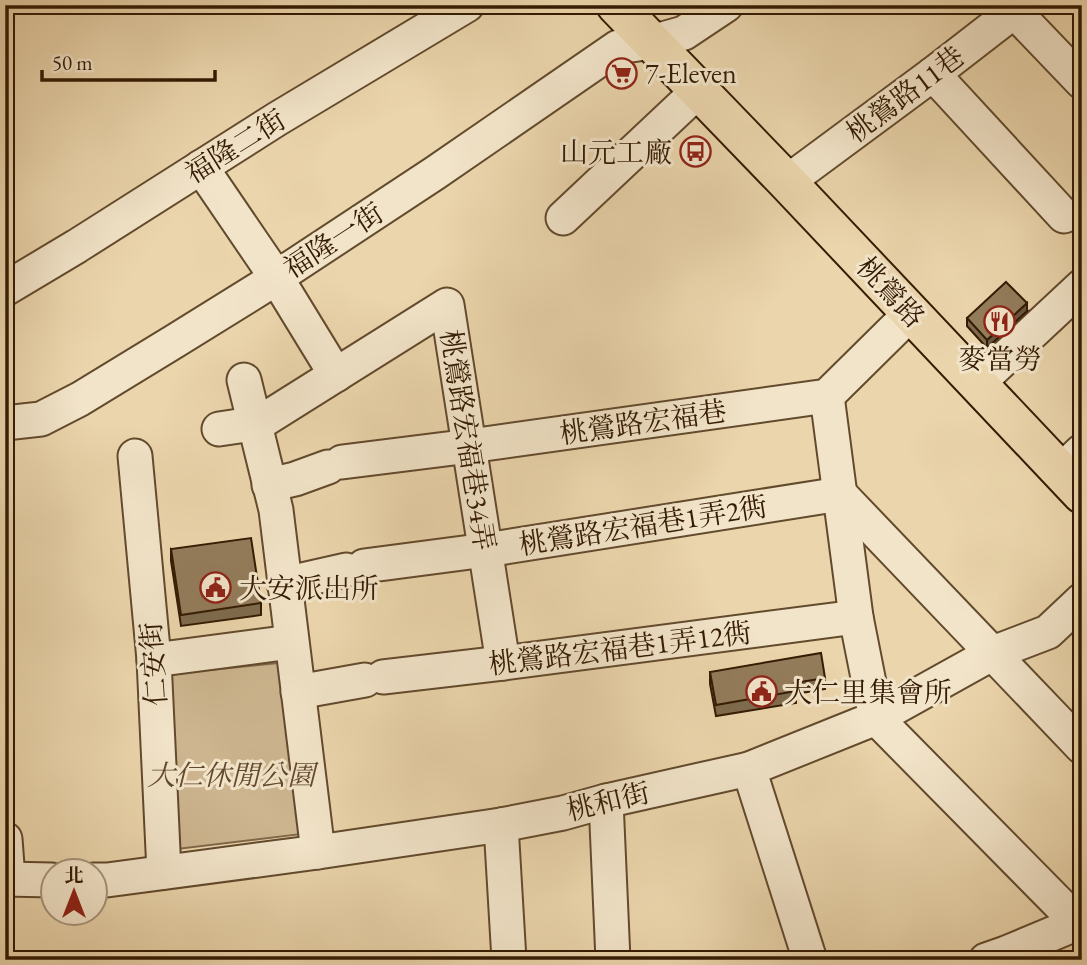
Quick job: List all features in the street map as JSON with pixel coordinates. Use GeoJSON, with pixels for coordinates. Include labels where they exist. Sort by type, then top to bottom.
{"type":"FeatureCollection","features":[{"type":"Feature","properties":{"kind":"main road","name":"桃鶯路"},"geometry":{"type":"LineString","coordinates":[[615,5],[787,182],[977,384],[1075,472]]}},
{"type":"Feature","properties":{"kind":"street","name":"福隆二街"},"geometry":{"type":"LineString","coordinates":[[5,289],[277,119],[467,5]]}},
{"type":"Feature","properties":{"kind":"street","name":"福隆一街"},"geometry":{"type":"LineString","coordinates":[[5,423],[41,418],[79,399],[175,341],[435,173],[618,47],[652,42],[684,33],[726,5]]}},
{"type":"Feature","properties":{"kind":"street"},"geometry":{"type":"LineString","coordinates":[[1018,8],[1082,82]]}},
{"type":"Feature","properties":{"kind":"street","name":"桃鶯路11巷"},"geometry":{"type":"LineString","coordinates":[[787,182],[1018,8]]}},
{"type":"Feature","properties":{"kind":"street"},"geometry":{"type":"LineString","coordinates":[[933,74],[1064,216]]}},
{"type":"Feature","properties":{"kind":"street"},"geometry":{"type":"LineString","coordinates":[[562,218],[699,90]]}},
{"type":"Feature","properties":{"kind":"street"},"geometry":{"type":"LineString","coordinates":[[201,167],[276,277],[336,375],[260,423],[219,429]]}},
{"type":"Feature","properties":{"kind":"street"},"geometry":{"type":"LineString","coordinates":[[977,384],[1082,286]]}},
{"type":"Feature","properties":{"kind":"street","name":"桃鶯路宏福巷34弄"},"geometry":{"type":"LineString","coordinates":[[336,375],[447,305],[503,663]]}},
{"type":"Feature","properties":{"kind":"street"},"geometry":{"type":"LineString","coordinates":[[911,313],[827,396],[856,617],[876,718],[1080,922],[986,960]]}},
{"type":"Feature","properties":{"kind":"street"},"geometry":{"type":"LineString","coordinates":[[244,380],[276,510],[317,852]]}},
{"type":"Feature","properties":{"kind":"street","name":"桃鶯路宏福巷"},"geometry":{"type":"LineString","coordinates":[[269,485],[295,480],[335,464],[827,396]]}},
{"type":"Feature","properties":{"kind":"street","name":"仁安街"},"geometry":{"type":"LineString","coordinates":[[135,456],[154,660],[164,872]]}},
{"type":"Feature","properties":{"kind":"street"},"geometry":{"type":"LineString","coordinates":[[840,494],[1082,747]]}},
{"type":"Feature","properties":{"kind":"street","name":"桃鶯路宏福巷1弄2衖"},"geometry":{"type":"LineString","coordinates":[[284,584],[355,568],[840,494]]}},
{"type":"Feature","properties":{"kind":"street","name":"桃和街"},"geometry":{"type":"LineString","coordinates":[[108,880],[501,825],[750,769],[876,718],[993,653],[1048,632],[1082,600]]}},
{"type":"Feature","properties":{"kind":"street","name":"桃鶯路宏福巷1弄12衖"},"geometry":{"type":"LineString","coordinates":[[298,692],[374,678],[856,617]]}},
{"type":"Feature","properties":{"kind":"street"},"geometry":{"type":"LineString","coordinates":[[154,660],[291,642]]}},
{"type":"Feature","properties":{"kind":"street"},"geometry":{"type":"LineString","coordinates":[[750,769],[810,960]]}},
{"type":"Feature","properties":{"kind":"street"},"geometry":{"type":"LineString","coordinates":[[606,801],[613,960]]}},
{"type":"Feature","properties":{"kind":"street"},"geometry":{"type":"LineString","coordinates":[[501,825],[509,960]]}},
{"type":"Feature","properties":{"kind":"street"},"geometry":{"type":"LineString","coordinates":[[5,839],[7,879],[38,880]]}},
{"type":"Feature","properties":{"kind":"green space","name":"大仁休閒公園"},"geometry":{"type":"Polygon","coordinates":[[[278,663],[302,834],[169,850],[160,675],[278,663]]]}},
{"type":"Feature","properties":{"kind":"building"},"geometry":{"type":"Polygon","coordinates":[[[1006,282],[1027,303],[987,340],[967,318],[1006,282]]]}},
{"type":"Feature","properties":{"kind":"building","name":"大安派出所"},"geometry":{"type":"Polygon","coordinates":[[[251,538],[261,603],[181,615],[171,549],[251,538]]]}},
{"type":"Feature","properties":{"kind":"building","name":"大仁里集會所"},"geometry":{"type":"Polygon","coordinates":[[[821,653],[825,678],[794,683],[796,691],[716,705],[710,672],[821,653]]]}},
{"type":"Feature","properties":{"kind":"place","name":"7-Eleven"},"geometry":{"type":"Point","coordinates":[622,73]}},
{"type":"Feature","properties":{"kind":"place","name":"山元工廠"},"geometry":{"type":"Point","coordinates":[695,152]}},
{"type":"Feature","properties":{"kind":"place","name":"麥當勞"},"geometry":{"type":"Point","coordinates":[1000,322]}},
{"type":"Feature","properties":{"kind":"place","name":"大安派出所"},"geometry":{"type":"Point","coordinates":[216,588]}},
{"type":"Feature","properties":{"kind":"place","name":"大仁里集會所"},"geometry":{"type":"Point","coordinates":[761,692]}}]}
